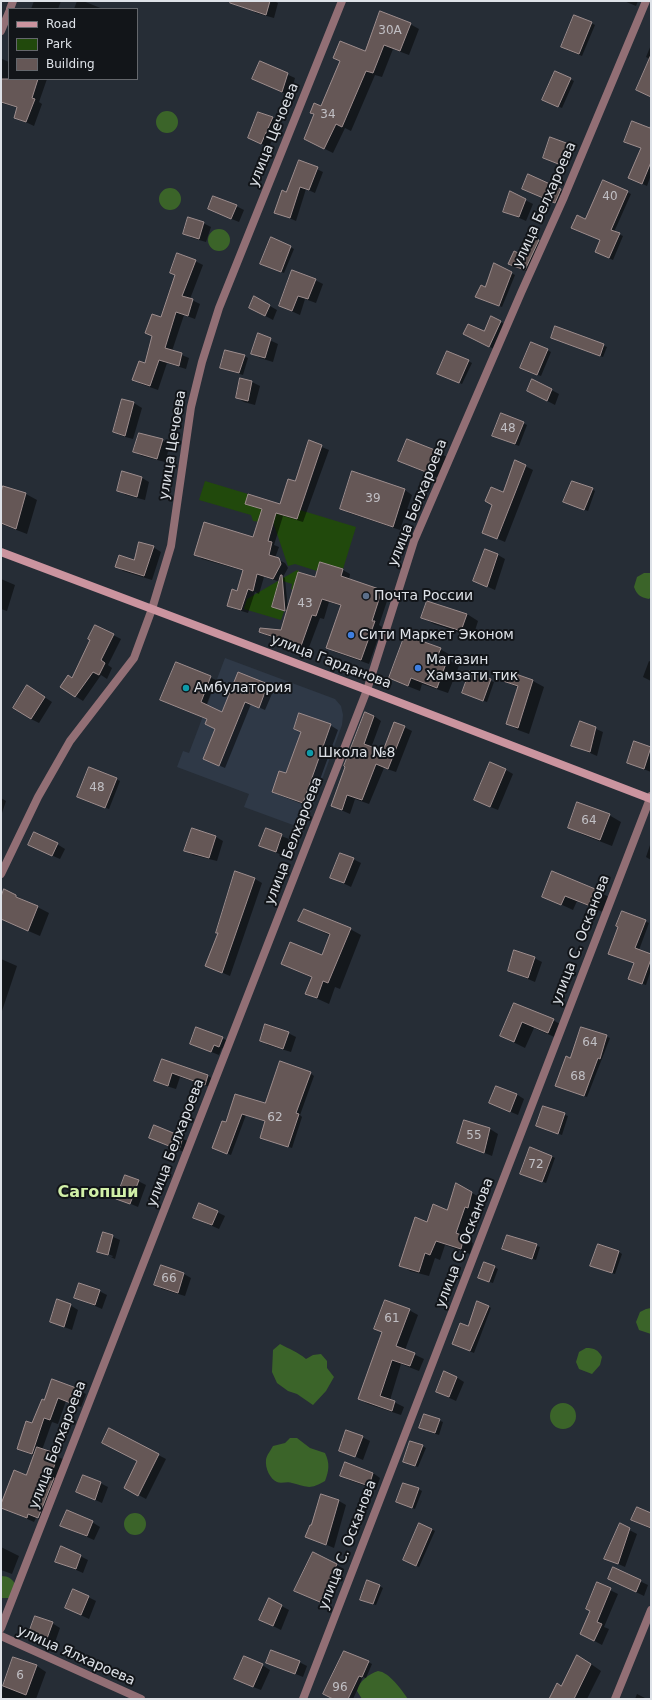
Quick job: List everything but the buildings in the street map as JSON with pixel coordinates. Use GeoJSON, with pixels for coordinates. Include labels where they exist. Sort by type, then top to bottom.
{"type":"FeatureCollection","features":[{"type":"Feature","properties":{"kind":"street","name":"улица Цечоева"},"geometry":{"type":"LineString","coordinates":[[1,874],[38,796],[70,741],[134,658],[152,609],[171,546],[191,407],[202,362],[219,308],[342,1]]}},
{"type":"Feature","properties":{"kind":"street","name":"улица Белхароева"},"geometry":{"type":"LineString","coordinates":[[1,1628],[367,690],[414,541],[521,293],[564,198],[646,1]]}},
{"type":"Feature","properties":{"kind":"street"},"geometry":{"type":"LineString","coordinates":[[1,31],[8,14]]}},
{"type":"Feature","properties":{"kind":"street","name":"улица Гарданова"},"geometry":{"type":"LineString","coordinates":[[1,552],[651,798]]}},
{"type":"Feature","properties":{"kind":"street","name":"улица С. Осканова"},"geometry":{"type":"LineString","coordinates":[[302,1699],[651,798]]}},
{"type":"Feature","properties":{"kind":"street"},"geometry":{"type":"LineString","coordinates":[[615,1699],[651,1610]]}},
{"type":"Feature","properties":{"kind":"street","name":"улица Ялхароева"},"geometry":{"type":"LineString","coordinates":[[1,1636],[141,1699]]}},
{"type":"Feature","properties":{"kind":"shaded area"},"geometry":{"type":"Polygon","coordinates":[[[225,658],[335,699],[341,706],[343,715],[342,725],[304,829],[244,807],[249,794],[177,767],[183,751],[189,753],[225,658]]]}},
{"type":"Feature","properties":{"kind":"green space"},"geometry":{"type":"Polygon","coordinates":[[[167,111],[175,114],[178,122],[175,130],[167,133],[159,130],[156,122],[159,114],[167,111]]]}},
{"type":"Feature","properties":{"kind":"green space"},"geometry":{"type":"Polygon","coordinates":[[[170,188],[178,191],[181,199],[178,207],[170,210],[162,207],[159,199],[162,191],[170,188]]]}},
{"type":"Feature","properties":{"kind":"green space"},"geometry":{"type":"Polygon","coordinates":[[[219,229],[227,232],[230,240],[227,248],[219,251],[211,248],[208,240],[211,232],[219,229]]]}},
{"type":"Feature","properties":{"kind":"green space"},"geometry":{"type":"Polygon","coordinates":[[[205,481],[248,494],[268,511],[261,522],[253,521],[251,515],[199,500],[205,481]]]}},
{"type":"Feature","properties":{"kind":"green space"},"geometry":{"type":"Polygon","coordinates":[[[300,510],[356,527],[343,569],[320,562],[317,571],[295,564],[288,566],[272,519],[274,512],[297,519],[300,510]]]}},
{"type":"Feature","properties":{"kind":"green space"},"geometry":{"type":"Polygon","coordinates":[[[297,570],[299,571],[293,590],[291,589],[292,584],[280,580],[272,606],[284,611],[281,620],[244,609],[247,599],[297,570]]]}},
{"type":"Feature","properties":{"kind":"green space"},"geometry":{"type":"Polygon","coordinates":[[[644,573],[651,573],[651,597],[649,599],[639,595],[634,587],[637,577],[644,573]]]}},
{"type":"Feature","properties":{"kind":"green space"},"geometry":{"type":"Polygon","coordinates":[[[651,1308],[651,1334],[639,1330],[636,1322],[640,1312],[651,1308]]]}},
{"type":"Feature","properties":{"kind":"green space"},"geometry":{"type":"Polygon","coordinates":[[[280,1344],[297,1352],[306,1359],[313,1355],[321,1354],[327,1361],[327,1368],[334,1377],[326,1391],[313,1405],[277,1383],[272,1372],[273,1350],[280,1344]]]}},
{"type":"Feature","properties":{"kind":"green space"},"geometry":{"type":"Polygon","coordinates":[[[586,1348],[596,1350],[602,1357],[600,1365],[592,1374],[579,1369],[576,1362],[579,1352],[586,1348]]]}},
{"type":"Feature","properties":{"kind":"green space"},"geometry":{"type":"Polygon","coordinates":[[[563,1403],[572,1407],[576,1416],[572,1425],[563,1429],[554,1425],[550,1416],[554,1407],[563,1403]]]}},
{"type":"Feature","properties":{"kind":"green space"},"geometry":{"type":"Polygon","coordinates":[[[290,1438],[297,1438],[310,1448],[325,1453],[328,1460],[328,1467],[325,1481],[309,1487],[290,1482],[279,1483],[274,1481],[268,1473],[266,1466],[267,1457],[273,1446],[285,1443],[290,1438]]]}},
{"type":"Feature","properties":{"kind":"green space"},"geometry":{"type":"Polygon","coordinates":[[[135,1513],[143,1516],[146,1524],[143,1532],[135,1535],[127,1532],[124,1524],[127,1516],[135,1513]]]}},
{"type":"Feature","properties":{"kind":"green space"},"geometry":{"type":"Polygon","coordinates":[[[1,1576],[10,1578],[16,1585],[9,1598],[1,1598],[1,1576]]]}},
{"type":"Feature","properties":{"kind":"green space"},"geometry":{"type":"Polygon","coordinates":[[[378,1671],[391,1678],[408,1699],[362,1699],[357,1691],[358,1687],[368,1676],[378,1671]]]}},
{"type":"Feature","properties":{"kind":"place","name":"Почта России"},"geometry":{"type":"Point","coordinates":[366,596]}},
{"type":"Feature","properties":{"kind":"place","name":"Сити Маркет Эконом"},"geometry":{"type":"Point","coordinates":[351,635]}},
{"type":"Feature","properties":{"kind":"place","name":"Магазин Хамзати тик"},"geometry":{"type":"Point","coordinates":[418,668]}},
{"type":"Feature","properties":{"kind":"place","name":"Амбулатория"},"geometry":{"type":"Point","coordinates":[186,688]}},
{"type":"Feature","properties":{"kind":"place","name":"Школа №8"},"geometry":{"type":"Point","coordinates":[310,753]}},
{"type":"Feature","properties":{"kind":"district","name":"Сагопши"},"geometry":{"type":"Point","coordinates":[98,1193]}}]}
